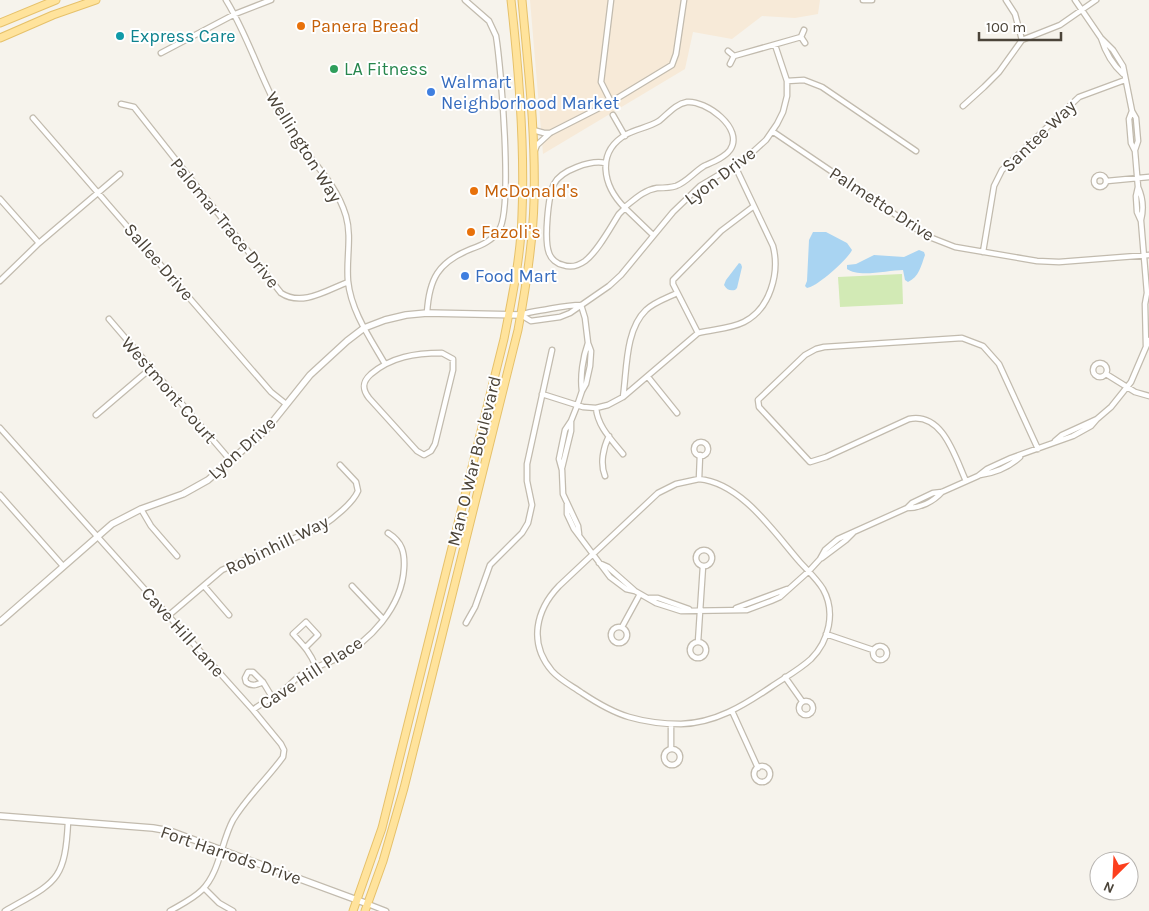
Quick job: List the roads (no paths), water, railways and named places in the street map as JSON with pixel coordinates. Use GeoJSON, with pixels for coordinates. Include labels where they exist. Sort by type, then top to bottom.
{"type":"FeatureCollection","features":[{"type":"Feature","properties":{"kind":"main road"},"geometry":{"type":"LineString","coordinates":[[0,24],[56,0]]}},
{"type":"Feature","properties":{"kind":"main road"},"geometry":{"type":"LineString","coordinates":[[0,38],[54,15],[96,0]]}},
{"type":"Feature","properties":{"kind":"main road","name":"Man O War Boulevard"},"geometry":{"type":"LineString","coordinates":[[354,911],[382,828],[509,315],[520,245],[523,170],[511,0]]}},
{"type":"Feature","properties":{"kind":"main road","name":"Man O War Boulevard"},"geometry":{"type":"LineString","coordinates":[[366,907],[386,853],[404,788],[521,315],[532,230],[534,151],[522,0]]}},
{"type":"Feature","properties":{"kind":"street","name":"Wellington Way"},"geometry":{"type":"LineString","coordinates":[[226,0],[235,14],[264,83],[287,126],[338,194],[346,217],[348,233],[348,282],[364,328],[385,364]]}},
{"type":"Feature","properties":{"kind":"street"},"geometry":{"type":"LineString","coordinates":[[161,53],[235,14],[270,0]]}},
{"type":"Feature","properties":{"kind":"street"},"geometry":{"type":"LineString","coordinates":[[427,313],[432,281],[445,264],[453,256],[489,241],[499,230],[504,213],[504,142],[496,36],[489,21],[465,0]]}},
{"type":"Feature","properties":{"kind":"street"},"geometry":{"type":"LineString","coordinates":[[611,0],[601,82],[611,102]]}},
{"type":"Feature","properties":{"kind":"street"},"geometry":{"type":"LineString","coordinates":[[534,151],[537,145],[550,133],[611,102],[672,65],[676,54],[684,0]]}},
{"type":"Feature","properties":{"kind":"street"},"geometry":{"type":"LineString","coordinates":[[863,0],[872,0]]}},
{"type":"Feature","properties":{"kind":"street"},"geometry":{"type":"LineString","coordinates":[[1006,0],[1015,14],[1022,40]]}},
{"type":"Feature","properties":{"kind":"street"},"geometry":{"type":"LineString","coordinates":[[1075,0],[1102,38],[1104,47],[1124,77],[1132,111],[1130,127],[1135,151],[1138,187],[1136,196],[1147,255],[1146,346]]}},
{"type":"Feature","properties":{"kind":"street"},"geometry":{"type":"LineString","coordinates":[[963,106],[999,72],[1022,40],[1052,29],[1096,0]]}},
{"type":"Feature","properties":{"kind":"street"},"geometry":{"type":"LineString","coordinates":[[730,64],[734,56],[801,37],[804,30]]}},
{"type":"Feature","properties":{"kind":"street"},"geometry":{"type":"LineString","coordinates":[[801,37],[805,43]]}},
{"type":"Feature","properties":{"kind":"street","name":"Lyon Drive"},"geometry":{"type":"LineString","coordinates":[[521,315],[531,321],[570,314],[621,275],[673,212],[700,186],[735,166],[758,148],[784,112],[787,96],[787,81],[776,45]]}},
{"type":"Feature","properties":{"kind":"street"},"geometry":{"type":"LineString","coordinates":[[728,51],[734,56]]}},
{"type":"Feature","properties":{"kind":"street","name":"Santee Way"},"geometry":{"type":"LineString","coordinates":[[984,252],[994,186],[1002,170],[1079,97],[1124,77]]}},
{"type":"Feature","properties":{"kind":"street"},"geometry":{"type":"LineString","coordinates":[[787,81],[804,80],[822,87],[916,151]]}},
{"type":"Feature","properties":{"kind":"street"},"geometry":{"type":"LineString","coordinates":[[605,163],[591,162],[565,174],[554,184],[550,200],[547,246],[555,261],[564,266],[575,266],[586,260],[625,208],[645,192],[675,186],[722,157],[730,150],[733,136],[730,126],[700,104],[689,102],[678,104],[658,121],[625,136],[615,144],[605,163],[608,184],[617,199],[625,208],[653,236]]}},
{"type":"Feature","properties":{"kind":"street","name":"Palomar Trace Drive"},"geometry":{"type":"LineString","coordinates":[[121,104],[134,108],[281,293],[292,299],[300,299],[348,282]]}},
{"type":"Feature","properties":{"kind":"street"},"geometry":{"type":"LineString","coordinates":[[613,115],[625,136]]}},
{"type":"Feature","properties":{"kind":"street","name":"Sallee Drive"},"geometry":{"type":"LineString","coordinates":[[33,118],[264,384],[286,404]]}},
{"type":"Feature","properties":{"kind":"street"},"geometry":{"type":"LineString","coordinates":[[533,130],[544,134],[550,133]]}},
{"type":"Feature","properties":{"kind":"street","name":"Palmetto Drive"},"geometry":{"type":"LineString","coordinates":[[772,131],[932,238],[955,247],[1037,261],[1059,262],[1147,255]]}},
{"type":"Feature","properties":{"kind":"street"},"geometry":{"type":"LineString","coordinates":[[542,394],[578,406],[596,408],[608,405],[623,397],[648,377],[698,333],[744,322],[760,310],[773,281],[774,251],[735,166]]}},
{"type":"Feature","properties":{"kind":"street"},"geometry":{"type":"LineString","coordinates":[[0,281],[40,243],[120,174]]}},
{"type":"Feature","properties":{"kind":"street"},"geometry":{"type":"LineString","coordinates":[[1107,181],[1149,177]]}},
{"type":"Feature","properties":{"kind":"street"},"geometry":{"type":"LineString","coordinates":[[0,199],[40,243]]}},
{"type":"Feature","properties":{"kind":"street"},"geometry":{"type":"LineString","coordinates":[[698,333],[673,284],[675,277],[721,231],[754,206]]}},
{"type":"Feature","properties":{"kind":"street"},"geometry":{"type":"LineString","coordinates":[[623,397],[630,341],[634,328],[647,309],[677,293]]}},
{"type":"Feature","properties":{"kind":"street"},"geometry":{"type":"LineString","coordinates":[[581,304],[588,343],[585,350],[581,383],[582,391],[578,406],[565,430],[562,440],[559,459],[562,470],[563,494],[572,510],[579,535],[599,562],[647,598],[658,598],[682,605],[690,610],[699,611],[734,609],[788,588],[854,532],[907,508],[915,508],[936,499],[942,492],[978,476],[987,469],[1054,442],[1062,435],[1097,419],[1128,388],[1149,340]]}},
{"type":"Feature","properties":{"kind":"street","name":"Lyon Drive"},"geometry":{"type":"LineString","coordinates":[[0,622],[97,536],[123,517],[141,508],[183,494],[208,480],[266,430],[302,384],[322,363],[364,328],[395,317],[427,313],[521,315],[532,310],[546,310],[566,305],[581,304]]}},
{"type":"Feature","properties":{"kind":"street","name":"Westmont Court"},"geometry":{"type":"LineString","coordinates":[[109,319],[230,462]]}},
{"type":"Feature","properties":{"kind":"street"},"geometry":{"type":"LineString","coordinates":[[966,481],[945,436],[927,420],[909,418],[826,457],[810,462],[759,406],[758,400],[805,355],[816,348],[962,338],[983,346],[999,364],[1038,449]]}},
{"type":"Feature","properties":{"kind":"street"},"geometry":{"type":"LineString","coordinates":[[466,623],[475,607],[490,564],[522,533],[528,523],[532,505],[527,481],[527,464],[552,350]]}},
{"type":"Feature","properties":{"kind":"street"},"geometry":{"type":"LineString","coordinates":[[420,354],[442,354],[453,359],[453,370],[435,444],[431,452],[427,454],[417,452],[364,392],[363,385],[366,380],[385,364],[420,354]]}},
{"type":"Feature","properties":{"kind":"street"},"geometry":{"type":"LineString","coordinates":[[96,415],[150,369]]}},
{"type":"Feature","properties":{"kind":"street"},"geometry":{"type":"LineString","coordinates":[[1106,374],[1139,394],[1149,396]]}},
{"type":"Feature","properties":{"kind":"street"},"geometry":{"type":"LineString","coordinates":[[648,377],[677,413]]}},
{"type":"Feature","properties":{"kind":"street"},"geometry":{"type":"LineString","coordinates":[[596,408],[598,421],[623,454]]}},
{"type":"Feature","properties":{"kind":"street","name":"Cave Hill Lane"},"geometry":{"type":"LineString","coordinates":[[0,428],[252,710],[284,750],[283,757],[238,813],[225,837],[213,873],[204,888]]}},
{"type":"Feature","properties":{"kind":"street"},"geometry":{"type":"LineString","coordinates":[[605,476],[602,465],[604,445],[608,436]]}},
{"type":"Feature","properties":{"kind":"street"},"geometry":{"type":"LineString","coordinates":[[699,479],[700,456]]}},
{"type":"Feature","properties":{"kind":"street","name":"Robinhill Way"},"geometry":{"type":"LineString","coordinates":[[168,616],[222,570],[322,526],[331,520],[354,498],[358,491],[356,482],[340,465]]}},
{"type":"Feature","properties":{"kind":"street"},"geometry":{"type":"LineString","coordinates":[[699,479],[724,486],[743,499],[818,581],[827,599],[830,617],[826,634],[820,648],[810,660],[732,711],[697,722],[671,724],[642,721],[605,707],[558,676],[543,657],[537,633],[543,608],[551,594],[593,555],[658,493],[676,484],[699,479]]}},
{"type":"Feature","properties":{"kind":"street"},"geometry":{"type":"LineString","coordinates":[[0,495],[63,566]]}},
{"type":"Feature","properties":{"kind":"street"},"geometry":{"type":"LineString","coordinates":[[141,508],[151,526],[177,556]]}},
{"type":"Feature","properties":{"kind":"street","name":"Cave Hill Place"},"geometry":{"type":"LineString","coordinates":[[252,710],[284,690],[300,675],[351,650],[384,619],[399,593],[404,566],[401,545],[396,538],[388,533]]}},
{"type":"Feature","properties":{"kind":"street"},"geometry":{"type":"LineString","coordinates":[[698,642],[703,566]]}},
{"type":"Feature","properties":{"kind":"street"},"geometry":{"type":"LineString","coordinates":[[204,586],[229,615]]}},
{"type":"Feature","properties":{"kind":"street"},"geometry":{"type":"LineString","coordinates":[[352,586],[384,619]]}},
{"type":"Feature","properties":{"kind":"street"},"geometry":{"type":"LineString","coordinates":[[622,627],[638,593]]}},
{"type":"Feature","properties":{"kind":"street"},"geometry":{"type":"LineString","coordinates":[[306,647],[318,635],[306,622],[293,634],[309,651],[316,667]]}},
{"type":"Feature","properties":{"kind":"street"},"geometry":{"type":"LineString","coordinates":[[826,634],[873,650]]}},
{"type":"Feature","properties":{"kind":"street"},"geometry":{"type":"LineString","coordinates":[[785,677],[802,702]]}},
{"type":"Feature","properties":{"kind":"street"},"geometry":{"type":"LineString","coordinates":[[263,682],[272,697]]}},
{"type":"Feature","properties":{"kind":"street"},"geometry":{"type":"LineString","coordinates":[[732,711],[758,768]]}},
{"type":"Feature","properties":{"kind":"street"},"geometry":{"type":"LineString","coordinates":[[671,724],[671,749]]}},
{"type":"Feature","properties":{"kind":"street","name":"Fort Harrods Drive"},"geometry":{"type":"LineString","coordinates":[[0,816],[161,829],[184,835],[358,900],[366,907]]}},
{"type":"Feature","properties":{"kind":"street"},"geometry":{"type":"LineString","coordinates":[[5,911],[39,891],[56,878],[64,863],[66,854],[68,822]]}},
{"type":"Feature","properties":{"kind":"street"},"geometry":{"type":"LineString","coordinates":[[170,911],[204,888],[232,911]]}},
{"type":"Feature","properties":{"kind":"street"},"geometry":{"type":"LineString","coordinates":[[366,907],[386,911]]}},
{"type":"Feature","properties":{"kind":"water"},"geometry":{"type":"Polygon","coordinates":[[[813,232],[826,232],[847,243],[852,250],[845,260],[832,272],[818,283],[807,288],[805,286],[807,281],[809,240],[813,232]]]}},
{"type":"Feature","properties":{"kind":"water"},"geometry":{"type":"Polygon","coordinates":[[[919,250],[924,252],[925,255],[917,274],[908,282],[905,280],[903,270],[859,273],[847,269],[847,265],[856,264],[874,255],[904,257],[919,250]]]}},
{"type":"Feature","properties":{"kind":"water"},"geometry":{"type":"Polygon","coordinates":[[[739,263],[742,267],[737,288],[729,290],[724,285],[739,263]]]}},
{"type":"Feature","properties":{"kind":"place","name":"Panera Bread"},"geometry":{"type":"Point","coordinates":[301,26]}},
{"type":"Feature","properties":{"kind":"place","name":"Express Care"},"geometry":{"type":"Point","coordinates":[120,36]}},
{"type":"Feature","properties":{"kind":"place","name":"LA Fitness"},"geometry":{"type":"Point","coordinates":[334,69]}},
{"type":"Feature","properties":{"kind":"place","name":"Walmart Neighborhood Market"},"geometry":{"type":"Point","coordinates":[431,92]}},
{"type":"Feature","properties":{"kind":"place","name":"McDonald's"},"geometry":{"type":"Point","coordinates":[474,191]}},
{"type":"Feature","properties":{"kind":"place","name":"Fazoli's"},"geometry":{"type":"Point","coordinates":[471,232]}},
{"type":"Feature","properties":{"kind":"place","name":"Food Mart"},"geometry":{"type":"Point","coordinates":[465,276]}}]}
